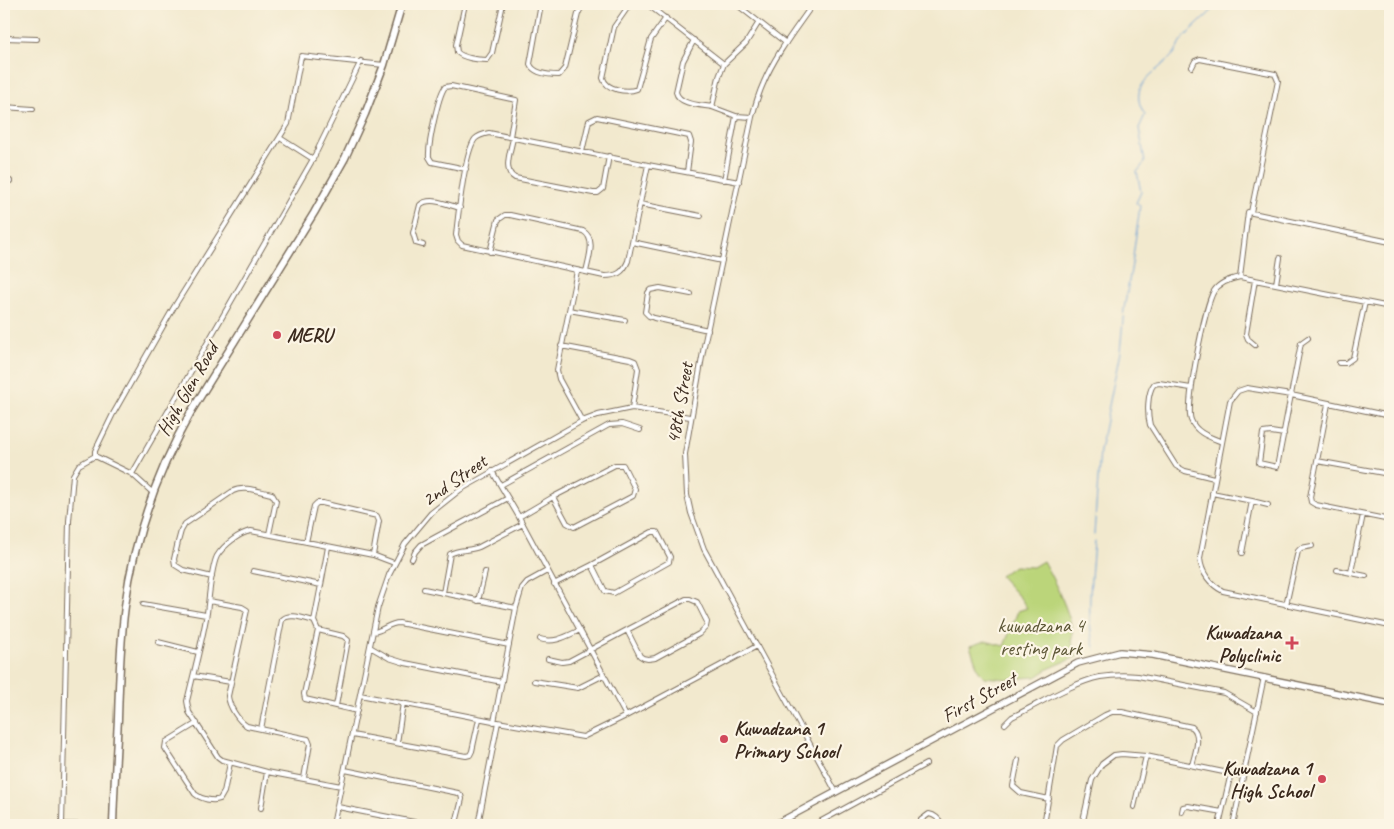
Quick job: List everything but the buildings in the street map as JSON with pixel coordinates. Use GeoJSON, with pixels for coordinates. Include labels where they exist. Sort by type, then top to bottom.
{"type":"FeatureCollection","features":[{"type":"Feature","properties":{"kind":"main road","name":"High Glen Road"},"geometry":{"type":"LineString","coordinates":[[113,825],[119,666],[125,605],[135,553],[153,493],[173,445],[192,410],[331,184],[366,114],[384,65],[402,4]]}},
{"type":"Feature","properties":{"kind":"street"},"geometry":{"type":"LineString","coordinates":[[464,4],[456,45],[457,52],[462,56],[487,60],[492,53],[503,4]]}},
{"type":"Feature","properties":{"kind":"street"},"geometry":{"type":"LineString","coordinates":[[541,4],[530,64],[535,71],[559,75],[565,68],[578,14],[583,4]]}},
{"type":"Feature","properties":{"kind":"street"},"geometry":{"type":"LineString","coordinates":[[630,4],[616,22],[612,31],[603,78],[609,87],[626,90],[637,89],[651,39],[666,18]]}},
{"type":"Feature","properties":{"kind":"street"},"geometry":{"type":"LineString","coordinates":[[648,4],[724,64]]}},
{"type":"Feature","properties":{"kind":"street"},"geometry":{"type":"LineString","coordinates":[[736,4],[786,43]]}},
{"type":"Feature","properties":{"kind":"street","name":"48th Street"},"geometry":{"type":"LineString","coordinates":[[813,4],[786,43],[763,84],[752,117],[690,417],[685,466],[687,495],[691,513],[708,557],[836,792]]}},
{"type":"Feature","properties":{"kind":"street"},"geometry":{"type":"LineString","coordinates":[[712,107],[724,64],[746,43],[759,22]]}},
{"type":"Feature","properties":{"kind":"street"},"geometry":{"type":"LineString","coordinates":[[4,38],[37,39]]}},
{"type":"Feature","properties":{"kind":"street"},"geometry":{"type":"LineString","coordinates":[[694,40],[683,61],[676,92],[677,96],[685,101],[712,107],[736,116],[752,117]]}},
{"type":"Feature","properties":{"kind":"street"},"geometry":{"type":"LineString","coordinates":[[62,825],[69,521],[73,475],[79,465],[95,456],[113,414],[169,316],[288,124],[301,56],[384,65]]}},
{"type":"Feature","properties":{"kind":"street"},"geometry":{"type":"LineString","coordinates":[[1192,67],[1195,61],[1200,59],[1275,74],[1278,81],[1251,212],[1248,213],[1240,277]]}},
{"type":"Feature","properties":{"kind":"street"},"geometry":{"type":"LineString","coordinates":[[132,474],[313,158],[361,62]]}},
{"type":"Feature","properties":{"kind":"street"},"geometry":{"type":"LineString","coordinates":[[466,169],[437,164],[432,162],[429,157],[438,106],[445,87],[451,86],[516,100],[508,166],[508,171],[515,178],[598,193],[603,189],[609,156]]}},
{"type":"Feature","properties":{"kind":"street"},"geometry":{"type":"LineString","coordinates":[[4,107],[33,109]]}},
{"type":"Feature","properties":{"kind":"street"},"geometry":{"type":"LineString","coordinates":[[724,180],[736,116]]}},
{"type":"Feature","properties":{"kind":"street"},"geometry":{"type":"LineString","coordinates":[[582,152],[589,120],[597,117],[689,136],[691,142],[686,172]]}},
{"type":"Feature","properties":{"kind":"street"},"geometry":{"type":"LineString","coordinates":[[648,165],[628,262],[625,269],[619,274],[604,276],[577,271],[469,248],[458,241],[456,235],[466,169],[472,145],[479,136],[489,133],[738,182]]}},
{"type":"Feature","properties":{"kind":"street"},"geometry":{"type":"LineString","coordinates":[[280,138],[313,158]]}},
{"type":"Feature","properties":{"kind":"street"},"geometry":{"type":"LineString","coordinates":[[4,181],[10,181]]}},
{"type":"Feature","properties":{"kind":"street"},"geometry":{"type":"LineString","coordinates":[[423,245],[416,243],[413,237],[420,204],[431,201],[460,208]]}},
{"type":"Feature","properties":{"kind":"street"},"geometry":{"type":"LineString","coordinates":[[640,204],[701,216]]}},
{"type":"Feature","properties":{"kind":"street"},"geometry":{"type":"LineString","coordinates":[[1251,212],[1390,242]]}},
{"type":"Feature","properties":{"kind":"street"},"geometry":{"type":"LineString","coordinates":[[490,252],[498,220],[505,215],[510,215],[583,231],[591,242],[586,272]]}},
{"type":"Feature","properties":{"kind":"street"},"geometry":{"type":"LineString","coordinates":[[632,242],[722,261]]}},
{"type":"Feature","properties":{"kind":"street"},"geometry":{"type":"LineString","coordinates":[[1276,284],[1280,258]]}},
{"type":"Feature","properties":{"kind":"street"},"geometry":{"type":"LineString","coordinates":[[577,271],[557,374],[582,421]]}},
{"type":"Feature","properties":{"kind":"street"},"geometry":{"type":"LineString","coordinates":[[1222,442],[1205,436],[1198,430],[1191,421],[1189,411],[1191,388],[1210,297],[1220,284],[1240,277],[1389,306],[1390,289]]}},
{"type":"Feature","properties":{"kind":"street"},"geometry":{"type":"LineString","coordinates":[[1255,345],[1248,339],[1246,334],[1256,280]]}},
{"type":"Feature","properties":{"kind":"street"},"geometry":{"type":"LineString","coordinates":[[691,294],[655,288],[648,293],[645,312],[648,316],[654,318],[708,330]]}},
{"type":"Feature","properties":{"kind":"street"},"geometry":{"type":"LineString","coordinates":[[1339,363],[1346,363],[1354,358],[1365,302]]}},
{"type":"Feature","properties":{"kind":"street"},"geometry":{"type":"LineString","coordinates":[[569,310],[625,320]]}},
{"type":"Feature","properties":{"kind":"street"},"geometry":{"type":"LineString","coordinates":[[1284,434],[1263,433],[1259,463],[1278,467],[1301,343],[1308,338]]}},
{"type":"Feature","properties":{"kind":"street"},"geometry":{"type":"LineString","coordinates":[[561,346],[634,361],[638,369],[632,408]]}},
{"type":"Feature","properties":{"kind":"street"},"geometry":{"type":"LineString","coordinates":[[1191,388],[1159,383],[1154,384],[1150,392],[1148,418],[1150,425],[1176,466],[1186,471],[1214,478]]}},
{"type":"Feature","properties":{"kind":"street"},"geometry":{"type":"LineString","coordinates":[[1390,416],[1291,395],[1247,388],[1238,391],[1230,401],[1200,558],[1200,565],[1206,575],[1217,588],[1224,591],[1390,626]]}},
{"type":"Feature","properties":{"kind":"street"},"geometry":{"type":"LineString","coordinates":[[1328,404],[1310,497],[1311,502],[1316,505],[1390,520]]}},
{"type":"Feature","properties":{"kind":"street","name":"2nd Street"},"geometry":{"type":"LineString","coordinates":[[334,825],[383,590],[394,563],[416,529],[431,513],[460,490],[492,470],[582,421],[598,415],[632,408],[690,417]]}},
{"type":"Feature","properties":{"kind":"street"},"geometry":{"type":"LineString","coordinates":[[501,485],[609,425],[622,424],[640,430]]}},
{"type":"Feature","properties":{"kind":"street"},"geometry":{"type":"LineString","coordinates":[[95,456],[132,474],[153,493]]}},
{"type":"Feature","properties":{"kind":"street"},"geometry":{"type":"LineString","coordinates":[[1317,461],[1388,474]]}},
{"type":"Feature","properties":{"kind":"street"},"geometry":{"type":"LineString","coordinates":[[519,517],[553,497],[620,464],[625,468],[635,489],[633,496],[574,527],[567,524],[553,497]]}},
{"type":"Feature","properties":{"kind":"street"},"geometry":{"type":"LineString","coordinates":[[492,470],[626,716]]}},
{"type":"Feature","properties":{"kind":"street"},"geometry":{"type":"LineString","coordinates":[[212,577],[182,570],[175,565],[174,559],[181,531],[189,520],[232,491],[240,488],[246,489],[272,494],[276,501],[270,534]]}},
{"type":"Feature","properties":{"kind":"street"},"geometry":{"type":"LineString","coordinates":[[1212,493],[1268,505]]}},
{"type":"Feature","properties":{"kind":"street"},"geometry":{"type":"LineString","coordinates":[[412,559],[421,545],[508,498]]}},
{"type":"Feature","properties":{"kind":"street"},"geometry":{"type":"LineString","coordinates":[[1242,553],[1252,501]]}},
{"type":"Feature","properties":{"kind":"street"},"geometry":{"type":"LineString","coordinates":[[306,542],[314,506],[317,503],[322,503],[378,516],[379,521],[373,555]]}},
{"type":"Feature","properties":{"kind":"street"},"geometry":{"type":"LineString","coordinates":[[1351,572],[1363,515]]}},
{"type":"Feature","properties":{"kind":"street"},"geometry":{"type":"LineString","coordinates":[[443,593],[450,554],[458,550],[472,550],[523,524]]}},
{"type":"Feature","properties":{"kind":"street"},"geometry":{"type":"LineString","coordinates":[[341,786],[230,763],[218,756],[189,712],[187,705],[209,601],[212,577],[218,556],[227,544],[239,535],[251,531],[373,555],[394,563]]}},
{"type":"Feature","properties":{"kind":"street"},"geometry":{"type":"LineString","coordinates":[[554,584],[655,532],[657,532],[670,560],[611,594],[605,591],[592,565]]}},
{"type":"Feature","properties":{"kind":"street"},"geometry":{"type":"LineString","coordinates":[[1286,604],[1298,551],[1312,546]]}},
{"type":"Feature","properties":{"kind":"street"},"geometry":{"type":"LineString","coordinates":[[328,547],[314,620],[318,630],[304,697],[307,700],[357,711]]}},
{"type":"Feature","properties":{"kind":"street"},"geometry":{"type":"LineString","coordinates":[[1338,570],[1366,576]]}},
{"type":"Feature","properties":{"kind":"street"},"geometry":{"type":"LineString","coordinates":[[253,571],[321,586]]}},
{"type":"Feature","properties":{"kind":"street"},"geometry":{"type":"LineString","coordinates":[[478,825],[516,608],[524,584],[547,571]]}},
{"type":"Feature","properties":{"kind":"street"},"geometry":{"type":"LineString","coordinates":[[478,600],[485,572]]}},
{"type":"Feature","properties":{"kind":"street"},"geometry":{"type":"LineString","coordinates":[[424,589],[516,608]]}},
{"type":"Feature","properties":{"kind":"street"},"geometry":{"type":"LineString","coordinates":[[548,659],[566,662],[686,599],[697,602],[707,622],[706,627],[698,634],[650,659],[640,656],[627,630]]}},
{"type":"Feature","properties":{"kind":"street"},"geometry":{"type":"LineString","coordinates":[[209,601],[240,606],[247,610],[228,700],[241,721],[247,726],[304,737],[309,740],[310,744],[304,778]]}},
{"type":"Feature","properties":{"kind":"street"},"geometry":{"type":"LineString","coordinates":[[143,604],[206,615]]}},
{"type":"Feature","properties":{"kind":"street"},"geometry":{"type":"LineString","coordinates":[[260,729],[282,620],[289,616],[314,620]]}},
{"type":"Feature","properties":{"kind":"street"},"geometry":{"type":"LineString","coordinates":[[373,632],[379,632],[395,623],[509,645]]}},
{"type":"Feature","properties":{"kind":"street"},"geometry":{"type":"LineString","coordinates":[[318,630],[343,636],[348,640],[336,706]]}},
{"type":"Feature","properties":{"kind":"street"},"geometry":{"type":"LineString","coordinates":[[540,639],[555,641],[580,630]]}},
{"type":"Feature","properties":{"kind":"street"},"geometry":{"type":"LineString","coordinates":[[158,642],[198,652]]}},
{"type":"Feature","properties":{"kind":"street"},"geometry":{"type":"LineString","coordinates":[[360,694],[496,722],[583,737],[757,646]]}},
{"type":"Feature","properties":{"kind":"street"},"geometry":{"type":"LineString","coordinates":[[370,647],[389,658],[405,663],[502,682]]}},
{"type":"Feature","properties":{"kind":"street","name":"First Street"},"geometry":{"type":"LineString","coordinates":[[774,825],[1061,670],[1088,659],[1120,652],[1139,653],[1264,677],[1390,704]]}},
{"type":"Feature","properties":{"kind":"street"},"geometry":{"type":"LineString","coordinates":[[534,681],[578,688],[604,675]]}},
{"type":"Feature","properties":{"kind":"street"},"geometry":{"type":"LineString","coordinates":[[1005,724],[1012,717],[1083,682],[1125,675],[1224,693],[1257,712]]}},
{"type":"Feature","properties":{"kind":"street"},"geometry":{"type":"LineString","coordinates":[[193,676],[231,682]]}},
{"type":"Feature","properties":{"kind":"street"},"geometry":{"type":"LineString","coordinates":[[1233,825],[1264,677]]}},
{"type":"Feature","properties":{"kind":"street"},"geometry":{"type":"LineString","coordinates":[[397,743],[403,703]]}},
{"type":"Feature","properties":{"kind":"street"},"geometry":{"type":"LineString","coordinates":[[1044,825],[1057,746],[1063,740],[1112,712],[1122,712],[1192,727],[1198,736],[1192,765]]}},
{"type":"Feature","properties":{"kind":"street"},"geometry":{"type":"LineString","coordinates":[[352,735],[466,756],[472,752],[479,718]]}},
{"type":"Feature","properties":{"kind":"street"},"geometry":{"type":"LineString","coordinates":[[197,723],[166,742],[165,746],[165,750],[193,792],[200,798],[214,801],[220,800],[224,792],[230,763]]}},
{"type":"Feature","properties":{"kind":"street"},"geometry":{"type":"LineString","coordinates":[[1082,825],[1092,780],[1102,764],[1114,755],[1146,756],[1243,776]]}},
{"type":"Feature","properties":{"kind":"street"},"geometry":{"type":"LineString","coordinates":[[1134,807],[1146,756]]}},
{"type":"Feature","properties":{"kind":"street"},"geometry":{"type":"LineString","coordinates":[[1018,760],[1013,786],[1021,793],[1048,799]]}},
{"type":"Feature","properties":{"kind":"street"},"geometry":{"type":"LineString","coordinates":[[814,825],[926,764]]}},
{"type":"Feature","properties":{"kind":"street"},"geometry":{"type":"LineString","coordinates":[[345,770],[458,793],[462,799],[454,825]]}},
{"type":"Feature","properties":{"kind":"street"},"geometry":{"type":"LineString","coordinates":[[261,808],[268,772]]}},
{"type":"Feature","properties":{"kind":"street"},"geometry":{"type":"LineString","coordinates":[[1219,825],[1231,774]]}},
{"type":"Feature","properties":{"kind":"street"},"geometry":{"type":"LineString","coordinates":[[1182,812],[1183,808],[1188,806],[1222,812]]}},
{"type":"Feature","properties":{"kind":"street"},"geometry":{"type":"LineString","coordinates":[[338,807],[429,825]]}},
{"type":"Feature","properties":{"kind":"street"},"geometry":{"type":"LineString","coordinates":[[921,820],[932,814],[943,825]]}},
{"type":"Feature","properties":{"kind":"street"},"geometry":{"type":"LineString","coordinates":[[9,824],[107,825]]}},
{"type":"Feature","properties":{"kind":"green space","name":"kuwadzana 4 resting park"},"geometry":{"type":"Polygon","coordinates":[[[1043,561],[1068,613],[1071,624],[1071,642],[1078,656],[1048,669],[1036,677],[1006,679],[984,677],[978,669],[970,646],[985,641],[1004,646],[1018,611],[1027,608],[1000,576],[1014,566],[1033,567],[1043,561]]]}},
{"type":"Feature","properties":{"kind":"waterway"},"geometry":{"type":"LineString","coordinates":[[1094,535],[1100,450],[1120,352],[1124,309],[1140,206],[1136,203],[1141,192],[1137,172],[1145,162],[1139,128],[1145,115],[1140,105],[1140,88],[1174,54],[1186,35],[1218,4]]}},
{"type":"Feature","properties":{"kind":"waterway"},"geometry":{"type":"LineString","coordinates":[[1094,541],[1090,625],[1095,650]]}},
{"type":"Feature","properties":{"kind":"place","name":"MERU"},"geometry":{"type":"Point","coordinates":[277,335]}},
{"type":"Feature","properties":{"kind":"place","name":"Kuwadzana Polyclinic"},"geometry":{"type":"Point","coordinates":[1292,643]}},
{"type":"Feature","properties":{"kind":"place","name":"Kuwadzana 1 Primary School"},"geometry":{"type":"Point","coordinates":[724,739]}},
{"type":"Feature","properties":{"kind":"place","name":"Kuwadzana 1 High School"},"geometry":{"type":"Point","coordinates":[1322,779]}}]}
